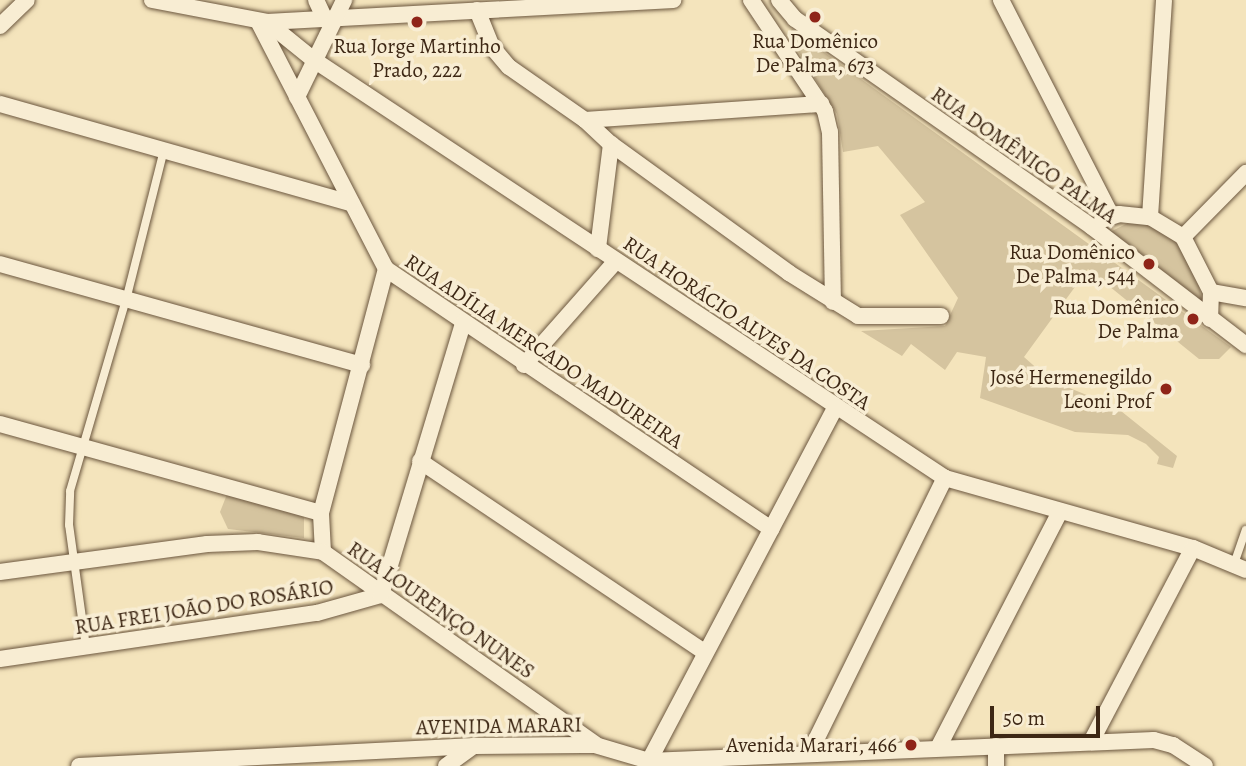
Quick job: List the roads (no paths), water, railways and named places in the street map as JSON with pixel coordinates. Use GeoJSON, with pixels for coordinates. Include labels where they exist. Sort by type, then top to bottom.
{"type":"FeatureCollection","features":[{"type":"Feature","properties":{"kind":"street"},"geometry":{"type":"LineString","coordinates":[[152,0],[263,21],[673,0]]}},
{"type":"Feature","properties":{"kind":"street"},"geometry":{"type":"LineString","coordinates":[[316,0],[329,19]]}},
{"type":"Feature","properties":{"kind":"street"},"geometry":{"type":"LineString","coordinates":[[297,97],[329,19],[344,0]]}},
{"type":"Feature","properties":{"kind":"street"},"geometry":{"type":"LineString","coordinates":[[751,0],[821,104],[830,132],[834,302]]}},
{"type":"Feature","properties":{"kind":"street","name":"RUA DOMÊNICO PALMA"},"geometry":{"type":"LineString","coordinates":[[779,0],[795,19],[1092,227],[1246,345]]}},
{"type":"Feature","properties":{"kind":"street"},"geometry":{"type":"LineString","coordinates":[[1001,0],[1111,215]]}},
{"type":"Feature","properties":{"kind":"street"},"geometry":{"type":"LineString","coordinates":[[1150,217],[1164,0]]}},
{"type":"Feature","properties":{"kind":"street"},"geometry":{"type":"LineString","coordinates":[[0,26],[18,3]]}},
{"type":"Feature","properties":{"kind":"street"},"geometry":{"type":"LineString","coordinates":[[477,10],[492,47],[509,67],[585,120],[611,144],[834,302],[867,319],[941,316]]}},
{"type":"Feature","properties":{"kind":"street","name":"RUA HORÁCIO ALVES DA COSTA"},"geometry":{"type":"LineString","coordinates":[[263,21],[314,60],[835,408],[945,478],[1193,548],[1240,567]]}},
{"type":"Feature","properties":{"kind":"street","name":"RUA ADÍLIA MERCADO MADUREIRA"},"geometry":{"type":"LineString","coordinates":[[263,21],[297,97],[387,269],[524,365],[771,529]]}},
{"type":"Feature","properties":{"kind":"street"},"geometry":{"type":"LineString","coordinates":[[0,104],[351,203]]}},
{"type":"Feature","properties":{"kind":"street"},"geometry":{"type":"LineString","coordinates":[[585,120],[821,104]]}},
{"type":"Feature","properties":{"kind":"street"},"geometry":{"type":"LineString","coordinates":[[598,249],[611,144]]}},
{"type":"Feature","properties":{"kind":"street"},"geometry":{"type":"LineString","coordinates":[[1183,237],[1246,173]]}},
{"type":"Feature","properties":{"kind":"street"},"geometry":{"type":"LineString","coordinates":[[1092,227],[1111,215],[1150,217],[1183,237],[1211,292],[1210,319]]}},
{"type":"Feature","properties":{"kind":"street"},"geometry":{"type":"LineString","coordinates":[[524,365],[616,261]]}},
{"type":"Feature","properties":{"kind":"street"},"geometry":{"type":"LineString","coordinates":[[0,264],[362,365]]}},
{"type":"Feature","properties":{"kind":"street"},"geometry":{"type":"LineString","coordinates":[[323,552],[321,513],[387,269]]}},
{"type":"Feature","properties":{"kind":"street"},"geometry":{"type":"LineString","coordinates":[[1211,292],[1246,298]]}},
{"type":"Feature","properties":{"kind":"street"},"geometry":{"type":"LineString","coordinates":[[381,595],[463,323]]}},
{"type":"Feature","properties":{"kind":"street"},"geometry":{"type":"LineString","coordinates":[[649,761],[704,652],[835,408]]}},
{"type":"Feature","properties":{"kind":"street"},"geometry":{"type":"LineString","coordinates":[[0,424],[321,513]]}},
{"type":"Feature","properties":{"kind":"street"},"geometry":{"type":"LineString","coordinates":[[420,461],[704,652]]}},
{"type":"Feature","properties":{"kind":"street"},"geometry":{"type":"LineString","coordinates":[[809,754],[945,478]]}},
{"type":"Feature","properties":{"kind":"street"},"geometry":{"type":"LineString","coordinates":[[938,748],[1060,512]]}},
{"type":"Feature","properties":{"kind":"street","name":"RUA LOURENÇO NUNES"},"geometry":{"type":"LineString","coordinates":[[0,572],[258,542],[323,552],[595,745]]}},
{"type":"Feature","properties":{"kind":"street"},"geometry":{"type":"LineString","coordinates":[[1091,742],[1193,548]]}},
{"type":"Feature","properties":{"kind":"street","name":"RUA FREI JOÃO DO ROSÁRIO"},"geometry":{"type":"LineString","coordinates":[[0,659],[317,613],[381,595]]}},
{"type":"Feature","properties":{"kind":"street","name":"AVENIDA MARARI"},"geometry":{"type":"LineString","coordinates":[[79,766],[474,746],[595,745],[622,761],[649,761],[1163,741],[1205,766]]}},
{"type":"Feature","properties":{"kind":"street"},"geometry":{"type":"LineString","coordinates":[[446,766],[474,746]]}},
{"type":"Feature","properties":{"kind":"street"},"geometry":{"type":"LineString","coordinates":[[996,746],[996,766]]}},
{"type":"Feature","properties":{"kind":"lane"},"geometry":{"type":"LineString","coordinates":[[86,647],[68,504],[126,300],[164,150]]}},
{"type":"Feature","properties":{"kind":"lane"},"geometry":{"type":"LineString","coordinates":[[1240,567],[1246,530]]}},
{"type":"Feature","properties":{"kind":"place","name":"Rua Domênico De Palma, 673"},"geometry":{"type":"Point","coordinates":[815,17]}},
{"type":"Feature","properties":{"kind":"place","name":"Rua Jorge Martinho Prado, 222"},"geometry":{"type":"Point","coordinates":[417,22]}},
{"type":"Feature","properties":{"kind":"place","name":"Rua Domênico De Palma, 544"},"geometry":{"type":"Point","coordinates":[1149,264]}},
{"type":"Feature","properties":{"kind":"place","name":"Rua Domênico De Palma"},"geometry":{"type":"Point","coordinates":[1193,319]}},
{"type":"Feature","properties":{"kind":"place","name":"José Hermenegildo Leoni Prof"},"geometry":{"type":"Point","coordinates":[1166,389]}},
{"type":"Feature","properties":{"kind":"place","name":"Avenida Marari, 466"},"geometry":{"type":"Point","coordinates":[911,745]}}]}
